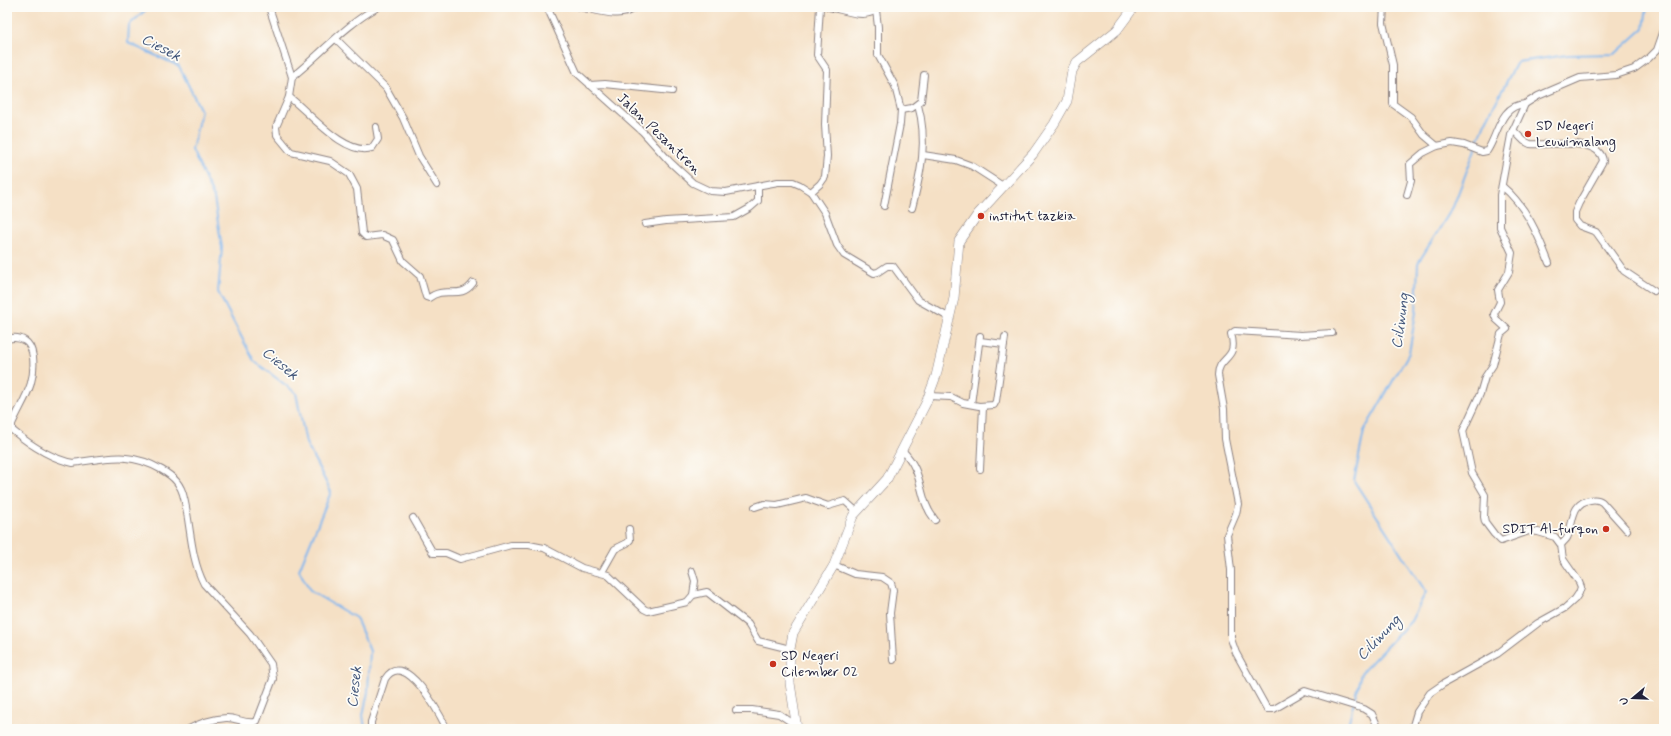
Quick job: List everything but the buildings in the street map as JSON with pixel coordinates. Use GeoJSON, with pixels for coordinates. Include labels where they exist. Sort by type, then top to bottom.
{"type":"FeatureCollection","features":[{"type":"Feature","properties":{"kind":"street"},"geometry":{"type":"LineString","coordinates":[[269,7],[292,77],[289,97],[276,127],[277,136],[291,152],[330,161],[349,174],[357,189],[363,235],[366,237],[386,235],[393,240],[403,261],[420,276],[427,298],[438,292],[462,291],[473,282]]}},
{"type":"Feature","properties":{"kind":"street"},"geometry":{"type":"LineString","coordinates":[[292,77],[336,39],[353,22],[378,7]]}},
{"type":"Feature","properties":{"kind":"street","name":"Jalan Pesantren"},"geometry":{"type":"LineString","coordinates":[[547,7],[575,71],[643,132],[670,162],[697,186],[710,191],[726,192],[789,182],[800,185],[811,192]]}},
{"type":"Feature","properties":{"kind":"street"},"geometry":{"type":"LineString","coordinates":[[580,7],[624,13],[629,12],[635,7]]}},
{"type":"Feature","properties":{"kind":"street"},"geometry":{"type":"LineString","coordinates":[[820,7],[817,55],[827,70],[825,125],[827,156],[825,177],[811,192],[826,215],[837,244],[846,257],[874,272],[878,272],[887,266],[893,266],[918,300],[950,318]]}},
{"type":"Feature","properties":{"kind":"street"},"geometry":{"type":"LineString","coordinates":[[829,7],[861,14],[869,14],[875,8]]}},
{"type":"Feature","properties":{"kind":"street"},"geometry":{"type":"LineString","coordinates":[[796,727],[791,689],[790,649],[795,626],[834,565],[856,512],[885,482],[928,396],[938,369],[950,318],[956,284],[959,243],[978,214],[1032,154],[1060,115],[1069,97],[1072,74],[1077,62],[1096,45],[1118,30],[1134,7]]}},
{"type":"Feature","properties":{"kind":"street"},"geometry":{"type":"LineString","coordinates":[[1384,7],[1383,23],[1393,65],[1393,104],[1411,118],[1424,135],[1437,146]]}},
{"type":"Feature","properties":{"kind":"street"},"geometry":{"type":"LineString","coordinates":[[875,8],[878,27],[878,55],[896,86],[901,110],[900,124],[884,206]]}},
{"type":"Feature","properties":{"kind":"street"},"geometry":{"type":"LineString","coordinates":[[1407,195],[1411,181],[1410,164],[1423,153],[1437,146],[1452,143],[1464,145],[1482,152],[1488,150],[1505,115],[1516,105],[1525,104],[1538,96],[1572,80],[1590,76],[1616,75],[1634,69],[1649,58],[1656,50],[1664,30]]}},
{"type":"Feature","properties":{"kind":"street"},"geometry":{"type":"LineString","coordinates":[[336,39],[386,88],[400,112],[423,162],[438,185]]}},
{"type":"Feature","properties":{"kind":"street"},"geometry":{"type":"LineString","coordinates":[[901,110],[918,105],[923,97],[924,75]]}},
{"type":"Feature","properties":{"kind":"street"},"geometry":{"type":"LineString","coordinates":[[590,86],[605,84],[672,91]]}},
{"type":"Feature","properties":{"kind":"street"},"geometry":{"type":"LineString","coordinates":[[289,97],[338,140],[350,146],[366,149],[372,148],[378,139],[376,127]]}},
{"type":"Feature","properties":{"kind":"street"},"geometry":{"type":"LineString","coordinates":[[1412,729],[1417,712],[1430,692],[1442,684],[1484,663],[1538,623],[1575,600],[1580,590],[1580,583],[1563,559],[1561,545],[1553,536],[1538,532],[1525,532],[1503,541],[1494,534],[1484,519],[1485,495],[1472,473],[1463,436],[1464,427],[1476,404],[1485,377],[1493,365],[1502,334],[1507,328],[1496,319],[1494,314],[1500,302],[1498,290],[1509,272],[1512,257],[1510,245],[1500,227],[1500,194],[1505,159],[1513,130],[1525,104]]}},
{"type":"Feature","properties":{"kind":"street"},"geometry":{"type":"LineString","coordinates":[[912,208],[923,155],[923,128],[918,105]]}},
{"type":"Feature","properties":{"kind":"street"},"geometry":{"type":"LineString","coordinates":[[1513,130],[1524,141],[1530,144],[1576,144],[1591,148],[1601,154],[1603,161],[1579,203],[1575,212],[1575,220],[1580,226],[1596,232],[1624,271],[1654,291]]}},
{"type":"Feature","properties":{"kind":"street"},"geometry":{"type":"LineString","coordinates":[[923,155],[956,160],[972,166],[1003,186]]}},
{"type":"Feature","properties":{"kind":"street"},"geometry":{"type":"LineString","coordinates":[[645,224],[738,216],[758,200],[758,186]]}},
{"type":"Feature","properties":{"kind":"street"},"geometry":{"type":"LineString","coordinates":[[1502,186],[1514,198],[1531,222],[1549,263]]}},
{"type":"Feature","properties":{"kind":"street"},"geometry":{"type":"LineString","coordinates":[[1332,333],[1301,335],[1235,330],[1232,334],[1234,342],[1233,350],[1218,372],[1224,409],[1225,439],[1238,504],[1236,514],[1227,535],[1231,570],[1230,622],[1233,647],[1267,709],[1274,709],[1305,691],[1364,709],[1372,714],[1379,729]]}},
{"type":"Feature","properties":{"kind":"street"},"geometry":{"type":"LineString","coordinates":[[928,396],[951,397],[971,404],[983,406],[994,405],[996,401],[1005,337]]}},
{"type":"Feature","properties":{"kind":"street"},"geometry":{"type":"LineString","coordinates":[[7,340],[20,338],[28,343],[31,350],[34,371],[31,386],[12,424],[12,430],[47,453],[66,462],[73,463],[113,458],[134,458],[152,465],[176,480],[184,498],[188,528],[204,584],[250,634],[271,664],[273,679],[257,721],[247,722],[227,718],[207,722],[189,729]]}},
{"type":"Feature","properties":{"kind":"street"},"geometry":{"type":"LineString","coordinates":[[971,404],[980,339],[1004,344]]}},
{"type":"Feature","properties":{"kind":"street"},"geometry":{"type":"LineString","coordinates":[[980,469],[983,406]]}},
{"type":"Feature","properties":{"kind":"street"},"geometry":{"type":"LineString","coordinates":[[902,450],[916,467],[924,500],[935,520]]}},
{"type":"Feature","properties":{"kind":"street"},"geometry":{"type":"LineString","coordinates":[[755,507],[764,504],[776,505],[806,498],[828,506],[845,501],[856,512]]}},
{"type":"Feature","properties":{"kind":"street"},"geometry":{"type":"LineString","coordinates":[[1561,545],[1567,538],[1574,514],[1580,503],[1586,500],[1598,499],[1627,530]]}},
{"type":"Feature","properties":{"kind":"street"},"geometry":{"type":"LineString","coordinates":[[413,518],[430,551],[435,553],[446,553],[460,559],[466,559],[505,547],[529,545],[544,548],[582,568],[602,572],[620,585],[639,605],[648,610],[687,602],[693,594],[695,581],[692,571]]}},
{"type":"Feature","properties":{"kind":"street"},"geometry":{"type":"LineString","coordinates":[[602,572],[615,549],[630,540],[629,529]]}},
{"type":"Feature","properties":{"kind":"street"},"geometry":{"type":"LineString","coordinates":[[834,565],[855,574],[882,577],[891,583],[893,590],[890,613],[893,660]]}},
{"type":"Feature","properties":{"kind":"street"},"geometry":{"type":"LineString","coordinates":[[693,594],[705,592],[711,594],[748,624],[755,638],[760,643],[790,649]]}},
{"type":"Feature","properties":{"kind":"street"},"geometry":{"type":"LineString","coordinates":[[371,729],[371,722],[385,679],[388,675],[399,671],[408,673],[417,682],[448,729]]}},
{"type":"Feature","properties":{"kind":"street"},"geometry":{"type":"LineString","coordinates":[[736,710],[752,710],[779,714],[796,727]]}},
{"type":"Feature","properties":{"kind":"waterway","name":"Ciesek"},"geometry":{"type":"LineString","coordinates":[[149,7],[129,25],[128,43],[179,66],[201,111],[192,150],[214,198],[222,248],[218,292],[254,361],[296,393],[306,443],[331,492],[299,570],[310,591],[356,618],[370,651],[368,692],[363,715],[365,729]]}},
{"type":"Feature","properties":{"kind":"waterway","name":"Ciliwung"},"geometry":{"type":"LineString","coordinates":[[1347,729],[1361,673],[1411,621],[1426,592],[1354,481],[1364,431],[1409,353],[1416,312],[1418,263],[1453,207],[1485,123],[1517,62],[1567,55],[1615,54],[1644,28],[1647,7]]}},
{"type":"Feature","properties":{"kind":"place","name":"SD Negeri Leuwimalang"},"geometry":{"type":"Point","coordinates":[1528,134]}},
{"type":"Feature","properties":{"kind":"place","name":"institut tazkia"},"geometry":{"type":"Point","coordinates":[981,216]}},
{"type":"Feature","properties":{"kind":"place","name":"SDIT Al-furqon"},"geometry":{"type":"Point","coordinates":[1606,529]}},
{"type":"Feature","properties":{"kind":"place","name":"SD Negeri Cilember 02"},"geometry":{"type":"Point","coordinates":[773,664]}}]}
